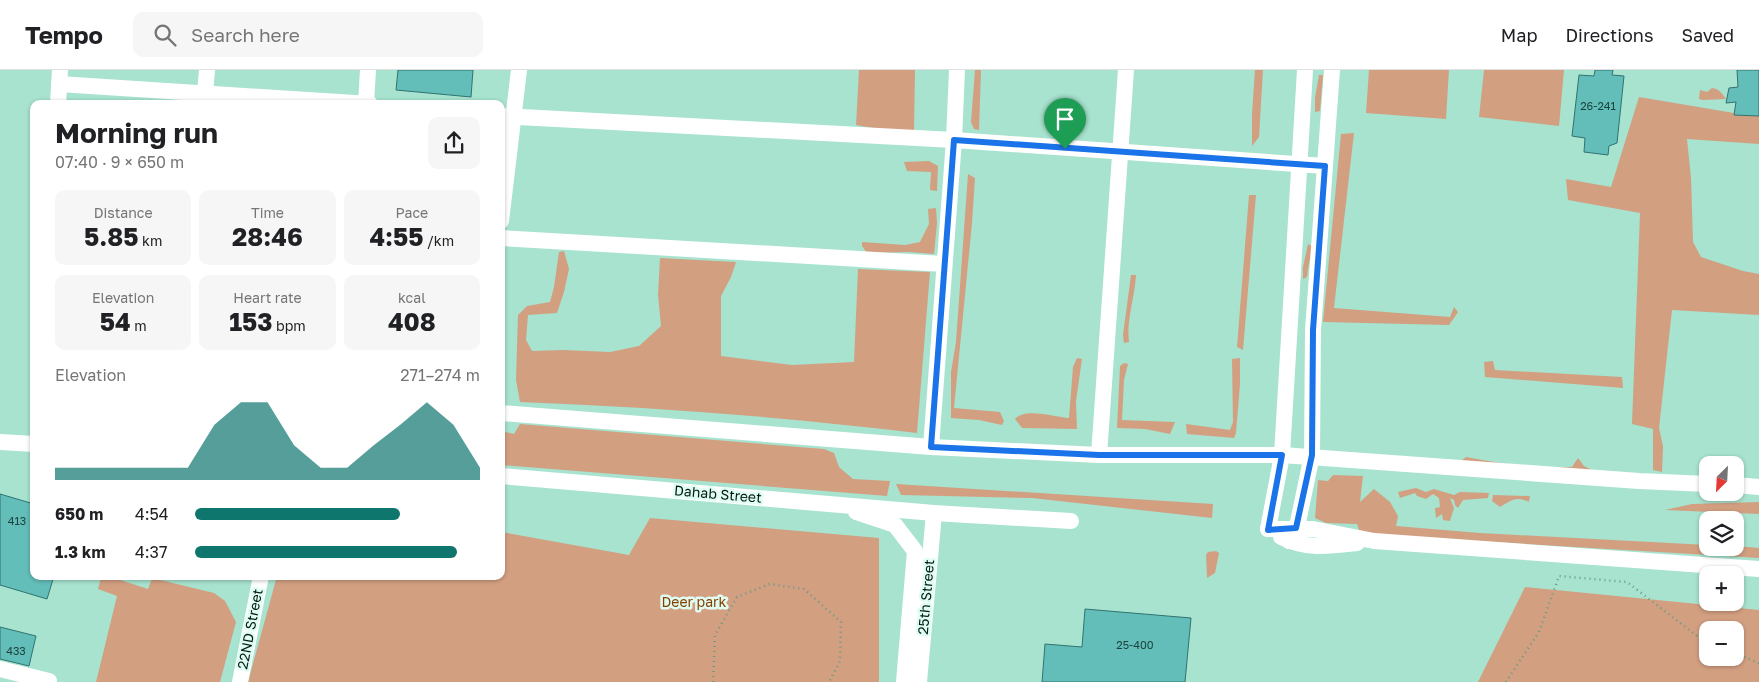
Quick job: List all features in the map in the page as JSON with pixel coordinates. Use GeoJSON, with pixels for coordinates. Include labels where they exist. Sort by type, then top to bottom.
{"type":"FeatureCollection","features":[{"type":"Feature","properties":{"kind":"street"},"geometry":{"type":"LineString","coordinates":[[204,99],[206,70]]}},
{"type":"Feature","properties":{"kind":"street"},"geometry":{"type":"LineString","coordinates":[[366,100],[368,70]]}},
{"type":"Feature","properties":{"kind":"street"},"geometry":{"type":"LineString","coordinates":[[505,162],[508,117],[519,70]]}},
{"type":"Feature","properties":{"kind":"street"},"geometry":{"type":"LineString","coordinates":[[931,447],[954,140],[956,70]]}},
{"type":"Feature","properties":{"kind":"street"},"geometry":{"type":"LineString","coordinates":[[1099,455],[1126,70]]}},
{"type":"Feature","properties":{"kind":"street"},"geometry":{"type":"LineString","coordinates":[[1305,70],[1282,455],[1268,530],[1293,535],[1321,547],[1374,541],[1759,569]]}},
{"type":"Feature","properties":{"kind":"street"},"geometry":{"type":"LineString","coordinates":[[1293,535],[1311,457],[1313,330],[1332,70]]}},
{"type":"Feature","properties":{"kind":"street"},"geometry":{"type":"LineString","coordinates":[[58,100],[59,77],[204,99],[236,100]]}},
{"type":"Feature","properties":{"kind":"street"},"geometry":{"type":"LineString","coordinates":[[508,117],[954,140],[1325,166]]}},
{"type":"Feature","properties":{"kind":"street"},"geometry":{"type":"LineString","coordinates":[[505,238],[944,264]]}},
{"type":"Feature","properties":{"kind":"street"},"geometry":{"type":"LineString","coordinates":[[1290,328],[1313,330]]}},
{"type":"Feature","properties":{"kind":"street"},"geometry":{"type":"LineString","coordinates":[[505,413],[931,447],[1099,455],[1282,455],[1620,480],[1699,484]]}},
{"type":"Feature","properties":{"kind":"street"},"geometry":{"type":"LineString","coordinates":[[0,442],[30,444]]}},
{"type":"Feature","properties":{"kind":"street","name":"Dahab Street"},"geometry":{"type":"LineString","coordinates":[[505,476],[934,513],[1071,521]]}},
{"type":"Feature","properties":{"kind":"street"},"geometry":{"type":"LineString","coordinates":[[1744,486],[1759,487]]}},
{"type":"Feature","properties":{"kind":"street","name":"25th Street"},"geometry":{"type":"LineString","coordinates":[[833,504],[895,525],[915,551],[904,682]]}},
{"type":"Feature","properties":{"kind":"street","name":"25th Street"},"geometry":{"type":"LineString","coordinates":[[919,682],[934,513]]}},
{"type":"Feature","properties":{"kind":"street","name":"22ND Street"},"geometry":{"type":"LineString","coordinates":[[240,682],[260,580]]}},
{"type":"Feature","properties":{"kind":"street"},"geometry":{"type":"LineString","coordinates":[[0,669],[49,681]]}},
{"type":"Feature","properties":{"kind":"path"},"geometry":{"type":"LineString","coordinates":[[1506,682],[1539,632],[1559,576],[1627,582],[1699,638]]}},
{"type":"Feature","properties":{"kind":"path"},"geometry":{"type":"LineString","coordinates":[[713,682],[715,635],[728,612],[737,597],[770,584],[804,589],[841,622],[840,661],[829,682]]}},
{"type":"Feature","properties":{"kind":"path"},"geometry":{"type":"LineString","coordinates":[[1744,656],[1759,662]]}},
{"type":"Feature","properties":{"kind":"green space"},"geometry":{"type":"Polygon","coordinates":[[[859,70],[915,70],[914,130],[884,130],[856,125],[859,70]]]}},
{"type":"Feature","properties":{"kind":"green space"},"geometry":{"type":"Polygon","coordinates":[[[975,70],[981,70],[979,130],[974,129],[971,122],[975,70]]]}},
{"type":"Feature","properties":{"kind":"green space"},"geometry":{"type":"Polygon","coordinates":[[[1255,70],[1263,70],[1259,137],[1252,146],[1252,114],[1255,70]]]}},
{"type":"Feature","properties":{"kind":"green space"},"geometry":{"type":"Polygon","coordinates":[[[1369,70],[1449,70],[1446,119],[1366,113],[1369,70]]]}},
{"type":"Feature","properties":{"kind":"green space"},"geometry":{"type":"Polygon","coordinates":[[[1484,70],[1564,70],[1559,126],[1479,117],[1484,70]]]}},
{"type":"Feature","properties":{"kind":"green space"},"geometry":{"type":"Polygon","coordinates":[[[1319,75],[1323,75],[1320,111],[1315,112],[1315,98],[1319,75]]]}},
{"type":"Feature","properties":{"kind":"green space"},"geometry":{"type":"Polygon","coordinates":[[[1712,88],[1717,89],[1726,99],[1699,99],[1700,90],[1707,92],[1712,88]]]}},
{"type":"Feature","properties":{"kind":"green space"},"geometry":{"type":"Polygon","coordinates":[[[1639,97],[1734,113],[1759,115],[1759,144],[1687,139],[1691,178],[1693,242],[1701,257],[1743,271],[1759,274],[1759,315],[1672,310],[1659,428],[1663,446],[1662,472],[1653,470],[1653,429],[1632,424],[1640,213],[1568,200],[1566,179],[1611,187],[1639,97]]]}},
{"type":"Feature","properties":{"kind":"green space"},"geometry":{"type":"Polygon","coordinates":[[[1354,133],[1334,308],[1450,317],[1454,307],[1458,312],[1449,325],[1323,322],[1341,134],[1354,133]]]}},
{"type":"Feature","properties":{"kind":"green space"},"geometry":{"type":"Polygon","coordinates":[[[929,161],[938,166],[937,191],[930,190],[931,172],[907,171],[904,162],[929,161]]]}},
{"type":"Feature","properties":{"kind":"green space"},"geometry":{"type":"Polygon","coordinates":[[[968,174],[975,178],[954,408],[1000,412],[1004,421],[1002,425],[979,420],[951,418],[951,372],[956,342],[968,174]]]}},
{"type":"Feature","properties":{"kind":"green space"},"geometry":{"type":"Polygon","coordinates":[[[1249,195],[1256,195],[1243,350],[1237,347],[1249,195]]]}},
{"type":"Feature","properties":{"kind":"green space"},"geometry":{"type":"Polygon","coordinates":[[[936,208],[937,223],[934,254],[909,252],[867,253],[862,246],[862,242],[905,245],[920,242],[929,224],[928,209],[936,208]]]}},
{"type":"Feature","properties":{"kind":"green space"},"geometry":{"type":"Polygon","coordinates":[[[1308,244],[1312,246],[1312,250],[1307,277],[1303,279],[1303,267],[1308,244]]]}},
{"type":"Feature","properties":{"kind":"green space"},"geometry":{"type":"Polygon","coordinates":[[[564,251],[569,269],[557,313],[528,315],[526,340],[532,351],[610,352],[639,346],[661,326],[658,295],[660,258],[736,262],[721,296],[721,356],[792,365],[854,362],[858,269],[930,272],[917,433],[719,413],[520,402],[516,380],[518,315],[527,306],[550,302],[559,252],[564,251]]]}},
{"type":"Feature","properties":{"kind":"green space"},"geometry":{"type":"Polygon","coordinates":[[[1131,275],[1136,275],[1128,334],[1129,342],[1124,343],[1123,335],[1131,275]]]}},
{"type":"Feature","properties":{"kind":"green space"},"geometry":{"type":"Polygon","coordinates":[[[1077,358],[1082,359],[1076,401],[1077,429],[1022,428],[1015,419],[1020,415],[1033,413],[1069,418],[1073,367],[1077,358]]]}},
{"type":"Feature","properties":{"kind":"green space"},"geometry":{"type":"Polygon","coordinates":[[[1240,358],[1240,384],[1234,438],[1187,434],[1186,424],[1230,430],[1233,422],[1232,359],[1240,358]]]}},
{"type":"Feature","properties":{"kind":"green space"},"geometry":{"type":"Polygon","coordinates":[[[1493,361],[1495,370],[1622,377],[1623,388],[1485,377],[1484,362],[1493,361]]]}},
{"type":"Feature","properties":{"kind":"green space"},"geometry":{"type":"Polygon","coordinates":[[[1124,363],[1128,364],[1124,380],[1122,420],[1175,422],[1170,434],[1145,429],[1117,428],[1120,366],[1124,363]]]}},
{"type":"Feature","properties":{"kind":"green space"},"geometry":{"type":"Polygon","coordinates":[[[520,424],[824,449],[834,453],[839,467],[853,479],[890,481],[887,496],[505,465],[505,432],[514,434],[520,424]]]}},
{"type":"Feature","properties":{"kind":"green space"},"geometry":{"type":"Polygon","coordinates":[[[1466,457],[1492,462],[1545,467],[1572,467],[1578,458],[1584,466],[1596,472],[1461,461],[1466,457]]]}},
{"type":"Feature","properties":{"kind":"green space"},"geometry":{"type":"Polygon","coordinates":[[[1333,475],[1363,476],[1360,502],[1374,489],[1390,502],[1398,516],[1396,526],[1480,533],[1699,545],[1699,554],[1375,535],[1359,530],[1357,524],[1326,523],[1315,518],[1318,480],[1328,481],[1333,475]]]}},
{"type":"Feature","properties":{"kind":"green space"},"geometry":{"type":"Polygon","coordinates":[[[896,484],[1213,504],[1212,518],[1032,498],[901,495],[896,484]]]}},
{"type":"Feature","properties":{"kind":"green space"},"geometry":{"type":"Polygon","coordinates":[[[1416,488],[1426,492],[1434,489],[1454,495],[1460,492],[1489,493],[1488,498],[1463,500],[1458,508],[1454,500],[1450,498],[1454,508],[1450,521],[1443,520],[1442,514],[1436,518],[1435,508],[1440,507],[1439,498],[1433,494],[1426,499],[1417,496],[1415,493],[1400,498],[1398,492],[1416,488]]]}},
{"type":"Feature","properties":{"kind":"green space"},"geometry":{"type":"Polygon","coordinates":[[[1493,495],[1530,496],[1529,502],[1521,499],[1514,500],[1500,507],[1492,501],[1493,495]]]}},
{"type":"Feature","properties":{"kind":"green space"},"geometry":{"type":"Polygon","coordinates":[[[1759,502],[1759,514],[1744,513],[1744,511],[1665,510],[1692,504],[1759,502]]]}},
{"type":"Feature","properties":{"kind":"green space","name":"Deer park"},"geometry":{"type":"Polygon","coordinates":[[[650,518],[879,538],[879,682],[248,682],[276,580],[505,580],[505,533],[629,555],[650,518]]]}},
{"type":"Feature","properties":{"kind":"green space"},"geometry":{"type":"Polygon","coordinates":[[[1744,547],[1759,548],[1759,558],[1726,556],[1744,556],[1744,547]]]}},
{"type":"Feature","properties":{"kind":"green space"},"geometry":{"type":"Polygon","coordinates":[[[1216,551],[1219,553],[1215,573],[1207,578],[1206,555],[1208,552],[1216,551]]]}},
{"type":"Feature","properties":{"kind":"green space"},"geometry":{"type":"Polygon","coordinates":[[[100,580],[120,580],[148,589],[151,580],[160,580],[214,593],[225,601],[236,622],[220,682],[96,682],[117,596],[98,589],[100,580]]]}},
{"type":"Feature","properties":{"kind":"green space"},"geometry":{"type":"Polygon","coordinates":[[[1525,587],[1699,604],[1699,611],[1744,611],[1744,609],[1759,610],[1759,682],[1478,682],[1525,587]]]}},
{"type":"Feature","properties":{"kind":"building"},"geometry":{"type":"Polygon","coordinates":[[[398,70],[473,70],[471,97],[396,90],[398,70]]]}},
{"type":"Feature","properties":{"kind":"building"},"geometry":{"type":"Polygon","coordinates":[[[1595,70],[1613,70],[1612,75],[1624,76],[1617,143],[1609,146],[1608,155],[1584,152],[1585,138],[1572,136],[1579,75],[1594,76],[1595,70]]]}},
{"type":"Feature","properties":{"kind":"building"},"geometry":{"type":"Polygon","coordinates":[[[1737,70],[1759,70],[1759,116],[1734,115],[1736,102],[1726,103],[1729,88],[1738,87],[1737,70]]]}},
{"type":"Feature","properties":{"kind":"building"},"geometry":{"type":"Polygon","coordinates":[[[0,494],[30,503],[30,580],[53,580],[47,599],[0,585],[0,494]]]}},
{"type":"Feature","properties":{"kind":"building"},"geometry":{"type":"Polygon","coordinates":[[[1085,609],[1191,618],[1185,682],[1042,682],[1045,644],[1082,647],[1085,609]]]}},
{"type":"Feature","properties":{"kind":"building"},"geometry":{"type":"Polygon","coordinates":[[[0,627],[36,636],[29,666],[0,659],[0,627]]]}},
{"type":"Feature","properties":{"kind":"route"},"geometry":{"type":"LineString","coordinates":[[954,140],[1065,149],[1325,166],[1313,330],[1312,455],[1296,528],[1268,530],[1282,455],[1099,455],[931,447],[954,140]]}}]}
